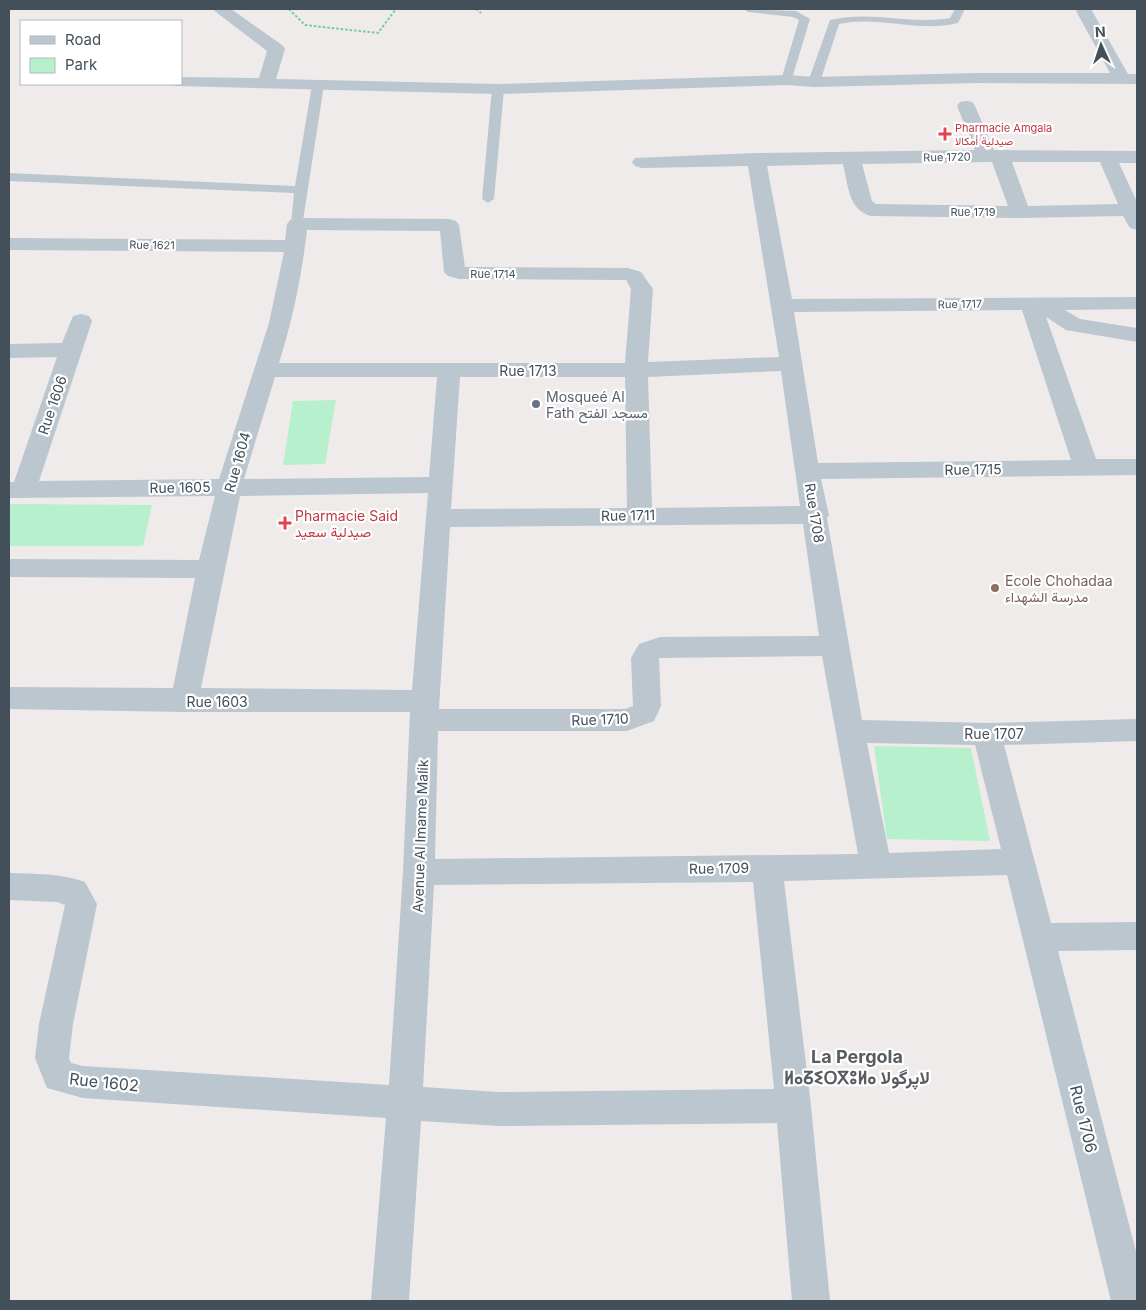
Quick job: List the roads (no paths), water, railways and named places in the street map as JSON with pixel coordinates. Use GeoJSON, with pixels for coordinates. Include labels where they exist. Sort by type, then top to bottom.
{"type":"FeatureCollection","features":[{"type":"Feature","properties":{"kind":"street"},"geometry":{"type":"LineString","coordinates":[[220,9],[276,49],[266,84]]}},
{"type":"Feature","properties":{"kind":"street"},"geometry":{"type":"LineString","coordinates":[[1082,9],[1130,79]]}},
{"type":"Feature","properties":{"kind":"street"},"geometry":{"type":"LineString","coordinates":[[182,82],[498,89],[787,80],[814,82],[976,78],[1130,79]]}},
{"type":"Feature","properties":{"kind":"street"},"geometry":{"type":"LineString","coordinates":[[966,106],[1020,212]]}},
{"type":"Feature","properties":{"kind":"street","name":"Rue 1720"},"geometry":{"type":"LineString","coordinates":[[642,162],[993,156],[1137,157]]}},
{"type":"Feature","properties":{"kind":"street"},"geometry":{"type":"LineString","coordinates":[[1107,157],[1134,217]]}},
{"type":"Feature","properties":{"kind":"street","name":"Rue 1719"},"geometry":{"type":"LineString","coordinates":[[851,158],[864,204],[871,210],[1020,212],[1134,217]]}},
{"type":"Feature","properties":{"kind":"street","name":"Rue 1708"},"geometry":{"type":"LineString","coordinates":[[756,159],[809,471],[834,646],[876,867]]}},
{"type":"Feature","properties":{"kind":"street","name":"Rue 1604"},"geometry":{"type":"LineString","coordinates":[[185,701],[230,486],[283,312],[296,246],[297,224]]}},
{"type":"Feature","properties":{"kind":"street","name":"Rue 1714"},"geometry":{"type":"LineString","coordinates":[[297,224],[449,225],[455,272],[459,273],[628,274],[634,276],[642,289],[636,370]]}},
{"type":"Feature","properties":{"kind":"street","name":"Rue 1621"},"geometry":{"type":"LineString","coordinates":[[9,244],[296,246]]}},
{"type":"Feature","properties":{"kind":"street"},"geometry":{"type":"LineString","coordinates":[[1035,303],[1074,325],[1137,335]]}},
{"type":"Feature","properties":{"kind":"street"},"geometry":{"type":"LineString","coordinates":[[1035,303],[1086,467]]}},
{"type":"Feature","properties":{"kind":"street","name":"Rue 1717"},"geometry":{"type":"LineString","coordinates":[[782,306],[1137,303]]}},
{"type":"Feature","properties":{"kind":"street","name":"Rue 1606"},"geometry":{"type":"LineString","coordinates":[[16,489],[81,321]]}},
{"type":"Feature","properties":{"kind":"street"},"geometry":{"type":"LineString","coordinates":[[9,351],[71,350]]}},
{"type":"Feature","properties":{"kind":"street","name":"Rue 1713"},"geometry":{"type":"LineString","coordinates":[[264,370],[636,370],[791,364]]}},
{"type":"Feature","properties":{"kind":"street","name":"Avenue Al Imame Malik"},"geometry":{"type":"LineString","coordinates":[[390,1301],[405,1103],[419,872],[425,710],[449,370]]}},
{"type":"Feature","properties":{"kind":"street"},"geometry":{"type":"LineString","coordinates":[[636,370],[640,515]]}},
{"type":"Feature","properties":{"kind":"street","name":"Rue 1715"},"geometry":{"type":"LineString","coordinates":[[809,471],[1137,467]]}},
{"type":"Feature","properties":{"kind":"street","name":"Rue 1605"},"geometry":{"type":"LineString","coordinates":[[16,489],[441,485]]}},
{"type":"Feature","properties":{"kind":"street","name":"Rue 1711"},"geometry":{"type":"LineString","coordinates":[[440,518],[816,515]]}},
{"type":"Feature","properties":{"kind":"street"},"geometry":{"type":"LineString","coordinates":[[9,568],[212,569]]}},
{"type":"Feature","properties":{"kind":"street","name":"Rue 1710"},"geometry":{"type":"LineString","coordinates":[[425,710],[627,720],[644,713],[647,706],[646,658],[649,650],[660,646],[834,646]]}},
{"type":"Feature","properties":{"kind":"street","name":"Rue 1603"},"geometry":{"type":"LineString","coordinates":[[9,698],[185,701],[425,710]]}},
{"type":"Feature","properties":{"kind":"street","name":"Rue 1707"},"geometry":{"type":"LineString","coordinates":[[850,731],[987,734],[1137,730]]}},
{"type":"Feature","properties":{"kind":"street","name":"Rue 1706"},"geometry":{"type":"LineString","coordinates":[[987,734],[1020,861],[1037,937],[1130,1284]]}},
{"type":"Feature","properties":{"kind":"street","name":"Rue 1709"},"geometry":{"type":"LineString","coordinates":[[419,872],[876,867],[1020,861]]}},
{"type":"Feature","properties":{"kind":"street"},"geometry":{"type":"LineString","coordinates":[[767,868],[812,1301]]}},
{"type":"Feature","properties":{"kind":"street","name":"Rue 1602"},"geometry":{"type":"LineString","coordinates":[[9,887],[57,888],[74,892],[81,904],[56,1024],[52,1058],[58,1076],[83,1082],[405,1103]]}},
{"type":"Feature","properties":{"kind":"street"},"geometry":{"type":"LineString","coordinates":[[1037,937],[1137,936]]}},
{"type":"Feature","properties":{"kind":"street"},"geometry":{"type":"LineString","coordinates":[[405,1103],[499,1109],[793,1106]]}},
{"type":"Feature","properties":{"kind":"lane"},"geometry":{"type":"LineString","coordinates":[[748,9],[796,14],[805,20],[787,80]]}},
{"type":"Feature","properties":{"kind":"lane"},"geometry":{"type":"LineString","coordinates":[[814,82],[834,22],[840,19],[852,18],[930,25],[954,21],[960,9]]}},
{"type":"Feature","properties":{"kind":"lane"},"geometry":{"type":"LineString","coordinates":[[297,224],[318,85]]}},
{"type":"Feature","properties":{"kind":"lane"},"geometry":{"type":"LineString","coordinates":[[488,199],[498,89]]}},
{"type":"Feature","properties":{"kind":"lane"},"geometry":{"type":"LineString","coordinates":[[9,177],[301,190]]}},
{"type":"Feature","properties":{"kind":"place","name":"Pharmacie Amgala صيدلية أمكالا"},"geometry":{"type":"Point","coordinates":[945,134]}},
{"type":"Feature","properties":{"kind":"place","name":"Mosqueé Al Fath مسجد الفتح"},"geometry":{"type":"Point","coordinates":[536,404]}},
{"type":"Feature","properties":{"kind":"place","name":"Pharmacie Said صيدلية سعيد"},"geometry":{"type":"Point","coordinates":[285,523]}},
{"type":"Feature","properties":{"kind":"place","name":"Ecole Chohadaa مدرسة الشهداء"},"geometry":{"type":"Point","coordinates":[995,588]}},
{"type":"Feature","properties":{"kind":"district","name":"La Pergola ⵍⴰⵒⵉⵔⴳⵓⵍⴰ لاپرگولا"},"geometry":{"type":"Point","coordinates":[857,1066]}}]}
